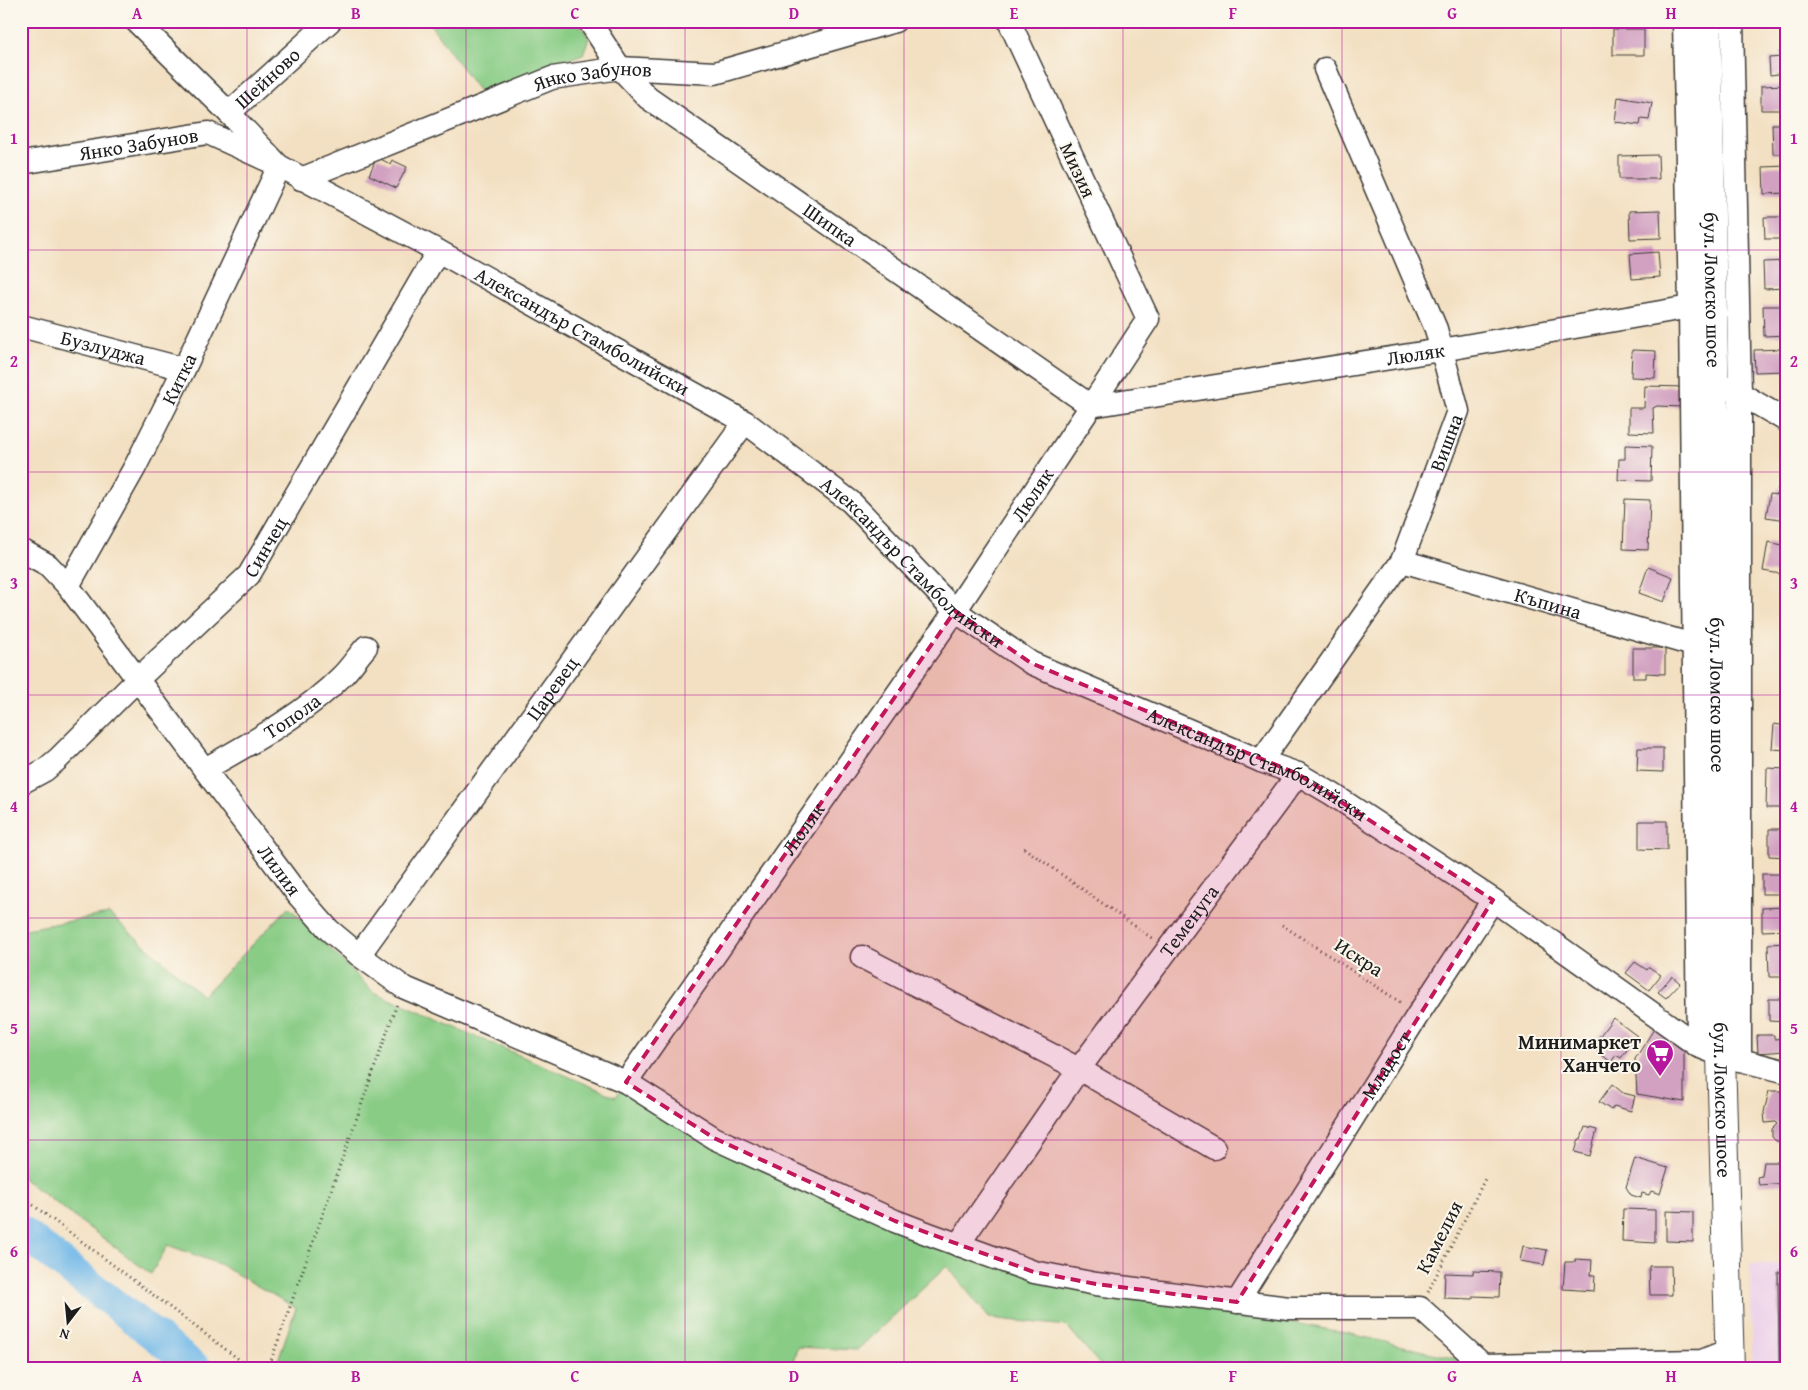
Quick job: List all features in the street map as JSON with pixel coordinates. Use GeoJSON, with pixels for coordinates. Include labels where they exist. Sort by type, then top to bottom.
{"type":"FeatureCollection","features":[{"type":"Feature","properties":{"kind":"main road","name":"бул. Ломско шосе"},"geometry":{"type":"LineString","coordinates":[[1707,21],[1714,379],[1703,411],[1730,1359]]}},
{"type":"Feature","properties":{"kind":"street","name":"Александър Стамболийски"},"geometry":{"type":"LineString","coordinates":[[136,21],[279,166],[438,251],[745,422],[852,502],[955,611],[1031,663],[1261,761],[1298,774],[1332,794],[1492,900],[1720,1054]]}},
{"type":"Feature","properties":{"kind":"street","name":"Шейново"},"geometry":{"type":"LineString","coordinates":[[228,113],[330,21]]}},
{"type":"Feature","properties":{"kind":"street","name":"Шипка"},"geometry":{"type":"LineString","coordinates":[[589,21],[620,68],[648,98],[1091,406]]}},
{"type":"Feature","properties":{"kind":"street","name":"Янко Забунов"},"geometry":{"type":"LineString","coordinates":[[301,179],[552,78],[620,68],[715,73],[826,30],[895,21]]}},
{"type":"Feature","properties":{"kind":"street","name":"Мизия"},"geometry":{"type":"LineString","coordinates":[[1009,21],[1148,319],[1091,406]]}},
{"type":"Feature","properties":{"kind":"street"},"geometry":{"type":"LineString","coordinates":[[1684,21],[1690,307],[1703,411],[1694,646],[1720,1054]]}},
{"type":"Feature","properties":{"kind":"street"},"geometry":{"type":"LineString","coordinates":[[1720,1054],[1740,394],[1732,21]]}},
{"type":"Feature","properties":{"kind":"street","name":"Вишна"},"geometry":{"type":"LineString","coordinates":[[1261,761],[1402,561],[1458,411],[1436,329],[1325,69]]}},
{"type":"Feature","properties":{"kind":"street","name":"Янко Забунов"},"geometry":{"type":"LineString","coordinates":[[21,163],[208,132],[279,166]]}},
{"type":"Feature","properties":{"kind":"street","name":"Китка"},"geometry":{"type":"LineString","coordinates":[[68,586],[135,467],[184,369],[279,166]]}},
{"type":"Feature","properties":{"kind":"street","name":"Синчец"},"geometry":{"type":"LineString","coordinates":[[21,783],[45,770],[58,759],[138,678],[249,575],[438,251]]}},
{"type":"Feature","properties":{"kind":"street","name":"Люляк"},"geometry":{"type":"LineString","coordinates":[[626,1082],[955,611],[1091,406],[1442,350],[1690,307]]}},
{"type":"Feature","properties":{"kind":"street","name":"Бузлуджа"},"geometry":{"type":"LineString","coordinates":[[21,326],[184,369]]}},
{"type":"Feature","properties":{"kind":"street"},"geometry":{"type":"LineString","coordinates":[[1714,379],[1787,421]]}},
{"type":"Feature","properties":{"kind":"street","name":"Царевец"},"geometry":{"type":"LineString","coordinates":[[359,955],[745,422]]}},
{"type":"Feature","properties":{"kind":"street","name":"Лилия"},"geometry":{"type":"LineString","coordinates":[[21,550],[48,565],[68,586],[298,895],[329,930],[403,987],[626,1082],[714,1138],[895,1221],[1034,1272],[1096,1284],[1289,1308],[1420,1308]]}},
{"type":"Feature","properties":{"kind":"street","name":"Къпина"},"geometry":{"type":"LineString","coordinates":[[1402,561],[1694,646]]}},
{"type":"Feature","properties":{"kind":"street","name":"Топола"},"geometry":{"type":"LineString","coordinates":[[205,770],[312,702],[342,676],[366,647]]}},
{"type":"Feature","properties":{"kind":"street","name":"Теменуга"},"geometry":{"type":"LineString","coordinates":[[958,1245],[1079,1068],[1298,774]]}},
{"type":"Feature","properties":{"kind":"street","name":"Младост"},"geometry":{"type":"LineString","coordinates":[[1236,1302],[1492,900]]}},
{"type":"Feature","properties":{"kind":"street"},"geometry":{"type":"LineString","coordinates":[[862,957],[1079,1068],[1214,1148]]}},
{"type":"Feature","properties":{"kind":"street"},"geometry":{"type":"LineString","coordinates":[[1720,1054],[1787,1072]]}},
{"type":"Feature","properties":{"kind":"street"},"geometry":{"type":"LineString","coordinates":[[1420,1308],[1483,1365],[1730,1359]]}},
{"type":"Feature","properties":{"kind":"path"},"geometry":{"type":"LineString","coordinates":[[1024,848],[1168,949]]}},
{"type":"Feature","properties":{"kind":"path","name":"Искра"},"geometry":{"type":"LineString","coordinates":[[1282,925],[1419,1014]]}},
{"type":"Feature","properties":{"kind":"path"},"geometry":{"type":"LineString","coordinates":[[268,1369],[403,987]]}},
{"type":"Feature","properties":{"kind":"path","name":"Камелия"},"geometry":{"type":"LineString","coordinates":[[1420,1308],[1484,1179]]}},
{"type":"Feature","properties":{"kind":"path"},"geometry":{"type":"LineString","coordinates":[[21,1196],[252,1369]]}},
{"type":"Feature","properties":{"kind":"highlighted area"},"geometry":{"type":"Polygon","coordinates":[[[955,611],[1031,663],[1298,774],[1493,900],[1237,1302],[1096,1284],[1034,1272],[895,1221],[714,1138],[626,1082],[955,611]]]}},
{"type":"Feature","properties":{"kind":"shaded area"},"geometry":{"type":"Polygon","coordinates":[[[1750,1264],[1787,1264],[1787,1369],[1753,1369],[1750,1264]]]}},
{"type":"Feature","properties":{"kind":"green space"},"geometry":{"type":"Polygon","coordinates":[[[432,21],[577,21],[589,38],[583,54],[480,93],[430,24],[432,21]]]}},
{"type":"Feature","properties":{"kind":"green space"},"geometry":{"type":"Polygon","coordinates":[[[289,907],[373,992],[616,1097],[626,1082],[714,1138],[1034,1272],[1351,1334],[1483,1365],[1436,1365],[1436,1369],[1107,1369],[1100,1365],[1067,1326],[989,1318],[947,1266],[857,1350],[797,1347],[791,1369],[283,1369],[277,1363],[296,1308],[219,1264],[168,1245],[151,1274],[21,1177],[21,930],[109,914],[203,996],[289,907]]]}},
{"type":"Feature","properties":{"kind":"building"},"geometry":{"type":"Polygon","coordinates":[[[1613,29],[1644,29],[1644,55],[1613,55],[1613,29]]]}},
{"type":"Feature","properties":{"kind":"building"},"geometry":{"type":"Polygon","coordinates":[[[1787,51],[1787,73],[1770,75],[1769,58],[1781,57],[1780,52],[1787,51]]]}},
{"type":"Feature","properties":{"kind":"building"},"geometry":{"type":"Polygon","coordinates":[[[1786,85],[1786,110],[1761,110],[1761,86],[1786,85]]]}},
{"type":"Feature","properties":{"kind":"building"},"geometry":{"type":"Polygon","coordinates":[[[1618,97],[1652,103],[1649,120],[1641,119],[1640,125],[1615,122],[1618,97]]]}},
{"type":"Feature","properties":{"kind":"building"},"geometry":{"type":"Polygon","coordinates":[[[1772,124],[1787,124],[1787,154],[1773,154],[1772,124]]]}},
{"type":"Feature","properties":{"kind":"building"},"geometry":{"type":"Polygon","coordinates":[[[1658,155],[1659,179],[1619,179],[1619,156],[1658,155]]]}},
{"type":"Feature","properties":{"kind":"building"},"geometry":{"type":"Polygon","coordinates":[[[377,157],[390,164],[392,160],[407,167],[396,188],[369,175],[377,157]]]}},
{"type":"Feature","properties":{"kind":"building"},"geometry":{"type":"Polygon","coordinates":[[[1787,166],[1787,193],[1764,194],[1763,167],[1787,166]]]}},
{"type":"Feature","properties":{"kind":"building"},"geometry":{"type":"Polygon","coordinates":[[[1660,210],[1661,238],[1630,239],[1629,211],[1660,210]]]}},
{"type":"Feature","properties":{"kind":"building"},"geometry":{"type":"Polygon","coordinates":[[[1764,217],[1787,217],[1787,239],[1765,239],[1764,217]]]}},
{"type":"Feature","properties":{"kind":"building"},"geometry":{"type":"Polygon","coordinates":[[[1658,252],[1660,277],[1632,279],[1630,254],[1658,252]]]}},
{"type":"Feature","properties":{"kind":"building"},"geometry":{"type":"Polygon","coordinates":[[[1787,261],[1787,288],[1764,289],[1763,262],[1787,261]]]}},
{"type":"Feature","properties":{"kind":"building"},"geometry":{"type":"Polygon","coordinates":[[[1763,306],[1787,306],[1787,335],[1764,336],[1763,306]]]}},
{"type":"Feature","properties":{"kind":"building"},"geometry":{"type":"Polygon","coordinates":[[[1784,349],[1785,353],[1787,353],[1787,371],[1755,372],[1754,350],[1784,349]]]}},
{"type":"Feature","properties":{"kind":"building"},"geometry":{"type":"Polygon","coordinates":[[[1632,350],[1656,351],[1655,378],[1631,377],[1632,350]]]}},
{"type":"Feature","properties":{"kind":"building"},"geometry":{"type":"Polygon","coordinates":[[[1645,386],[1684,387],[1683,407],[1657,406],[1653,408],[1654,433],[1629,432],[1629,408],[1644,408],[1645,386]]]}},
{"type":"Feature","properties":{"kind":"building"},"geometry":{"type":"Polygon","coordinates":[[[1625,445],[1652,446],[1651,481],[1618,480],[1619,459],[1625,459],[1625,445]]]}},
{"type":"Feature","properties":{"kind":"building"},"geometry":{"type":"Polygon","coordinates":[[[1778,488],[1787,490],[1787,520],[1766,517],[1770,494],[1777,495],[1778,488]]]}},
{"type":"Feature","properties":{"kind":"building"},"geometry":{"type":"Polygon","coordinates":[[[1625,499],[1650,500],[1648,550],[1623,549],[1625,499]]]}},
{"type":"Feature","properties":{"kind":"building"},"geometry":{"type":"Polygon","coordinates":[[[1768,542],[1787,546],[1787,575],[1763,571],[1768,542]]]}},
{"type":"Feature","properties":{"kind":"building"},"geometry":{"type":"Polygon","coordinates":[[[1648,567],[1673,577],[1664,602],[1639,593],[1648,567]]]}},
{"type":"Feature","properties":{"kind":"building"},"geometry":{"type":"Polygon","coordinates":[[[1633,648],[1665,648],[1665,674],[1646,673],[1646,678],[1633,678],[1633,648]]]}},
{"type":"Feature","properties":{"kind":"building"},"geometry":{"type":"Polygon","coordinates":[[[1774,724],[1787,726],[1787,750],[1772,749],[1774,724]]]}},
{"type":"Feature","properties":{"kind":"building"},"geometry":{"type":"Polygon","coordinates":[[[1638,748],[1663,748],[1663,772],[1637,771],[1638,748]]]}},
{"type":"Feature","properties":{"kind":"building"},"geometry":{"type":"Polygon","coordinates":[[[1767,768],[1787,769],[1787,808],[1766,808],[1767,768]]]}},
{"type":"Feature","properties":{"kind":"building"},"geometry":{"type":"Polygon","coordinates":[[[1639,821],[1667,821],[1667,850],[1639,849],[1639,821]]]}},
{"type":"Feature","properties":{"kind":"building"},"geometry":{"type":"Polygon","coordinates":[[[1769,829],[1787,829],[1787,857],[1769,856],[1769,829]]]}},
{"type":"Feature","properties":{"kind":"building"},"geometry":{"type":"Polygon","coordinates":[[[1762,874],[1787,874],[1787,894],[1762,894],[1762,874]]]}},
{"type":"Feature","properties":{"kind":"building"},"geometry":{"type":"Polygon","coordinates":[[[1787,907],[1787,930],[1762,931],[1762,908],[1787,907]]]}},
{"type":"Feature","properties":{"kind":"building"},"geometry":{"type":"Polygon","coordinates":[[[1787,943],[1787,977],[1769,977],[1768,944],[1787,943]]]}},
{"type":"Feature","properties":{"kind":"building"},"geometry":{"type":"Polygon","coordinates":[[[1635,962],[1647,970],[1649,967],[1661,975],[1649,990],[1626,973],[1635,962]]]}},
{"type":"Feature","properties":{"kind":"building"},"geometry":{"type":"Polygon","coordinates":[[[1672,976],[1680,983],[1666,998],[1658,992],[1672,976]]]}},
{"type":"Feature","properties":{"kind":"building"},"geometry":{"type":"Polygon","coordinates":[[[1769,999],[1787,999],[1787,1022],[1769,1021],[1769,999]]]}},
{"type":"Feature","properties":{"kind":"building"},"geometry":{"type":"Polygon","coordinates":[[[1613,1018],[1637,1036],[1621,1058],[1616,1055],[1611,1062],[1597,1051],[1602,1045],[1596,1041],[1613,1018]]]}},
{"type":"Feature","properties":{"kind":"building","name":"Минимаркет Ханчето"},"geometry":{"type":"Polygon","coordinates":[[[1654,1029],[1684,1051],[1684,1102],[1637,1094],[1635,1059],[1654,1029]]]}},
{"type":"Feature","properties":{"kind":"building"},"geometry":{"type":"Polygon","coordinates":[[[1757,1035],[1774,1035],[1774,1039],[1785,1038],[1786,1051],[1758,1053],[1757,1035]]]}},
{"type":"Feature","properties":{"kind":"building"},"geometry":{"type":"Polygon","coordinates":[[[1612,1084],[1623,1093],[1635,1096],[1631,1111],[1614,1106],[1611,1110],[1599,1102],[1612,1084]]]}},
{"type":"Feature","properties":{"kind":"building"},"geometry":{"type":"Polygon","coordinates":[[[1769,1091],[1787,1091],[1787,1140],[1783,1142],[1776,1141],[1772,1137],[1772,1129],[1777,1124],[1775,1122],[1765,1123],[1764,1112],[1769,1091]]]}},
{"type":"Feature","properties":{"kind":"building"},"geometry":{"type":"Polygon","coordinates":[[[1585,1127],[1597,1130],[1590,1156],[1575,1152],[1585,1127]]]}},
{"type":"Feature","properties":{"kind":"building"},"geometry":{"type":"Polygon","coordinates":[[[1635,1158],[1668,1168],[1660,1194],[1651,1191],[1649,1195],[1642,1193],[1641,1198],[1631,1195],[1626,1187],[1635,1158]]]}},
{"type":"Feature","properties":{"kind":"building"},"geometry":{"type":"Polygon","coordinates":[[[1764,1162],[1787,1162],[1787,1183],[1759,1185],[1757,1177],[1762,1176],[1764,1162]]]}},
{"type":"Feature","properties":{"kind":"building"},"geometry":{"type":"Polygon","coordinates":[[[1623,1209],[1655,1210],[1655,1243],[1622,1241],[1623,1209]]]}},
{"type":"Feature","properties":{"kind":"building"},"geometry":{"type":"Polygon","coordinates":[[[1666,1211],[1693,1212],[1693,1242],[1666,1241],[1666,1211]]]}},
{"type":"Feature","properties":{"kind":"building"},"geometry":{"type":"Polygon","coordinates":[[[1523,1246],[1547,1250],[1544,1265],[1520,1261],[1523,1246]]]}},
{"type":"Feature","properties":{"kind":"building"},"geometry":{"type":"Polygon","coordinates":[[[1575,1259],[1592,1260],[1591,1275],[1595,1275],[1594,1291],[1563,1289],[1565,1262],[1575,1262],[1575,1259]]]}},
{"type":"Feature","properties":{"kind":"building"},"geometry":{"type":"Polygon","coordinates":[[[1649,1266],[1671,1266],[1672,1295],[1650,1295],[1649,1266]]]}},
{"type":"Feature","properties":{"kind":"building"},"geometry":{"type":"Polygon","coordinates":[[[1473,1271],[1500,1272],[1499,1297],[1473,1296],[1473,1299],[1444,1298],[1445,1273],[1473,1274],[1473,1271]]]}},
{"type":"Feature","properties":{"kind":"building"},"geometry":{"type":"Polygon","coordinates":[[[1778,1272],[1787,1272],[1787,1365],[1779,1365],[1778,1272]]]}},
{"type":"Feature","properties":{"kind":"waterway"},"geometry":{"type":"LineString","coordinates":[[21,1231],[197,1369]]}},
{"type":"Feature","properties":{"kind":"place","name":"Минимаркет Ханчето"},"geometry":{"type":"Point","coordinates":[1660,1077]}}]}
